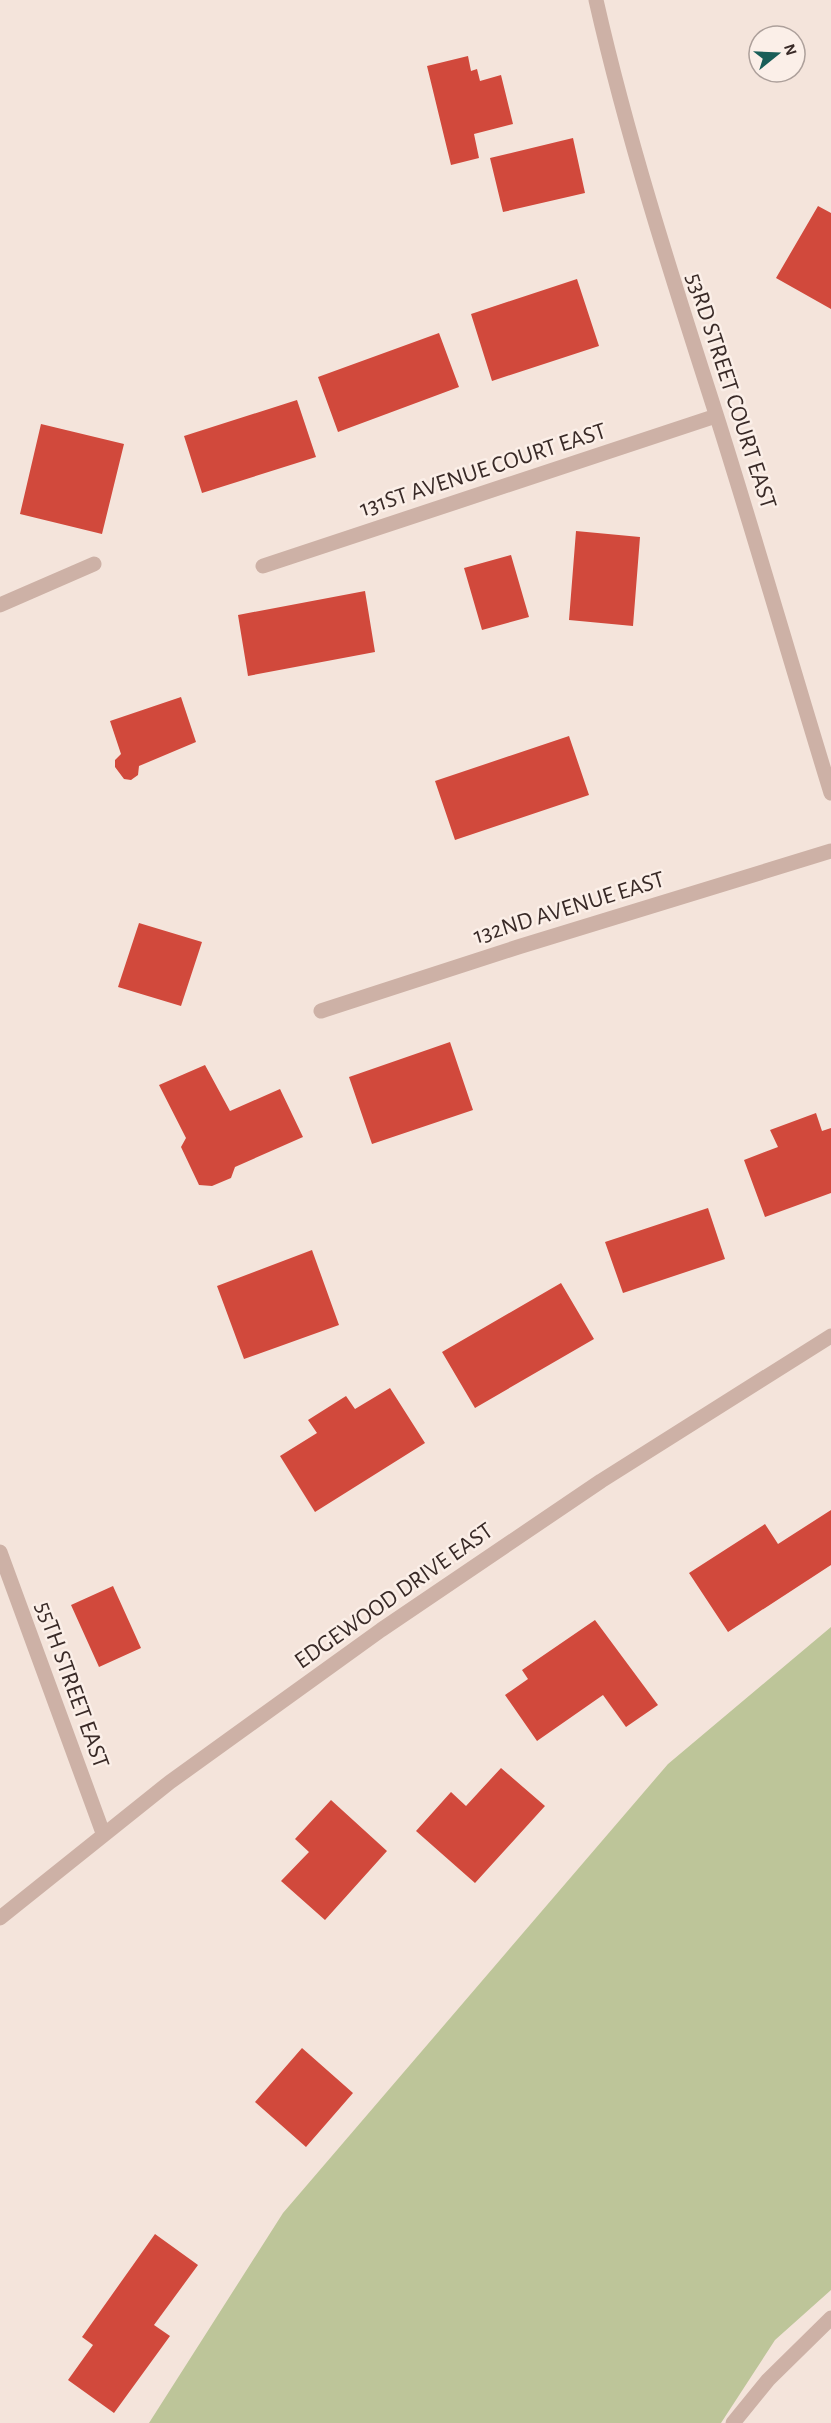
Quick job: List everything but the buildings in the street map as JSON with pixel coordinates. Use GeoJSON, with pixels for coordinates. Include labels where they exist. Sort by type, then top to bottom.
{"type":"FeatureCollection","features":[{"type":"Feature","properties":{"kind":"street","name":"53RD STREET COURT EAST"},"geometry":{"type":"LineString","coordinates":[[596,0],[634,151],[673,283],[717,416],[831,793]]}},
{"type":"Feature","properties":{"kind":"street","name":"131ST AVENUE COURT EAST"},"geometry":{"type":"LineString","coordinates":[[263,566],[717,416]]}},
{"type":"Feature","properties":{"kind":"street"},"geometry":{"type":"LineString","coordinates":[[0,604],[94,564]]}},
{"type":"Feature","properties":{"kind":"street","name":"132ND AVENUE EAST"},"geometry":{"type":"LineString","coordinates":[[321,1011],[518,947],[831,851]]}},
{"type":"Feature","properties":{"kind":"street","name":"EDGEWOOD DRIVE EAST"},"geometry":{"type":"LineString","coordinates":[[0,1918],[103,1833],[181,1774],[381,1630],[601,1481],[831,1336]]}},
{"type":"Feature","properties":{"kind":"street","name":"55TH STREET EAST"},"geometry":{"type":"LineString","coordinates":[[0,1552],[103,1833]]}},
{"type":"Feature","properties":{"kind":"street"},"geometry":{"type":"LineString","coordinates":[[733,2423],[774,2373],[831,2318]]}},
{"type":"Feature","properties":{"kind":"green space"},"geometry":{"type":"Polygon","coordinates":[[[831,1627],[831,2290],[775,2340],[721,2423],[149,2423],[283,2213],[668,1764],[831,1627]]]}}]}
